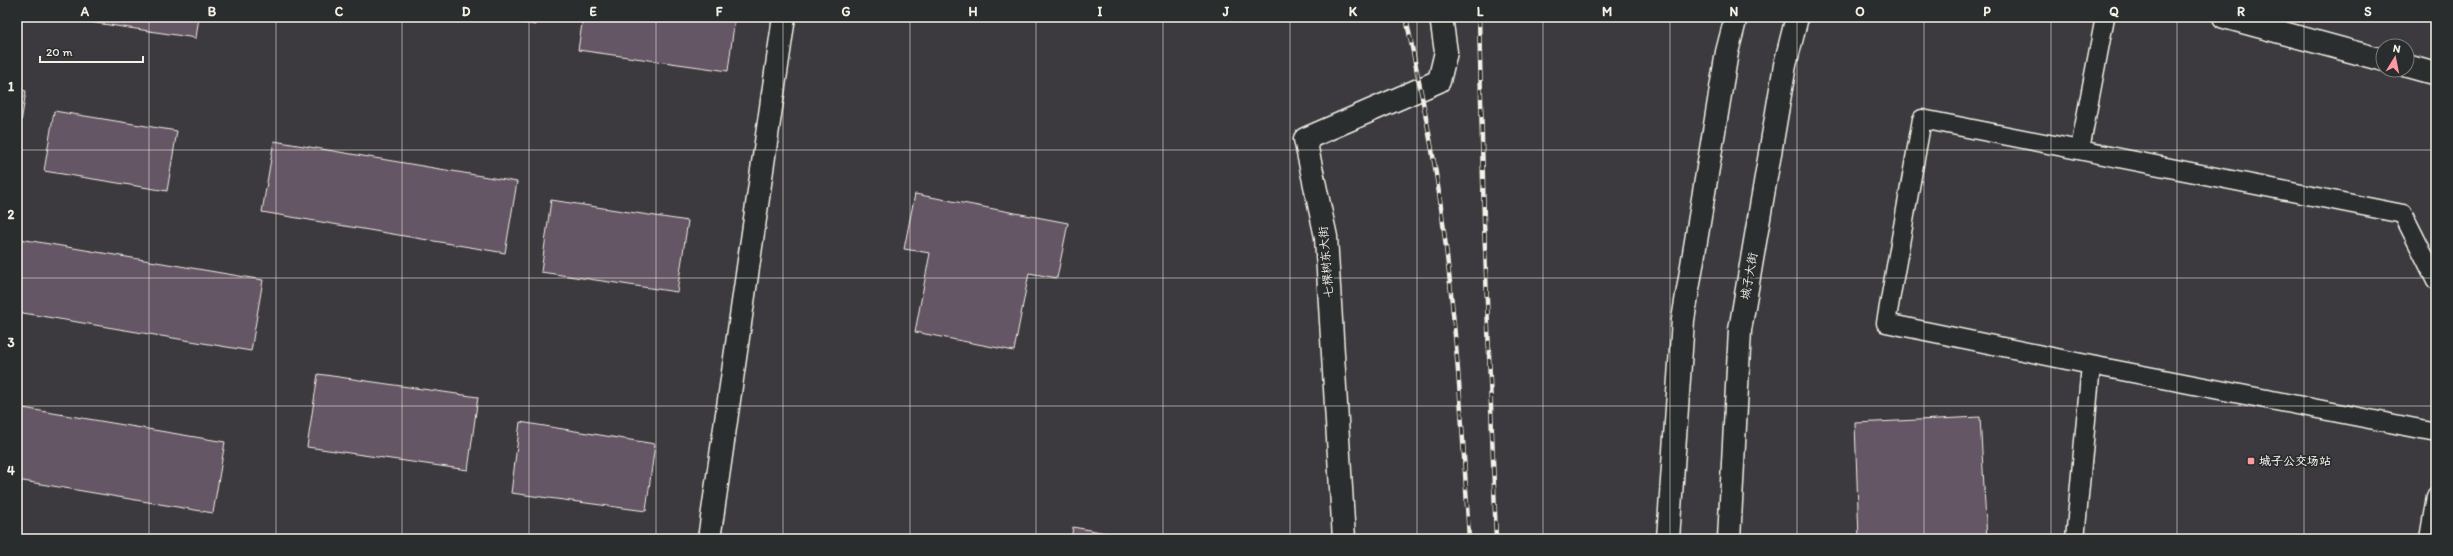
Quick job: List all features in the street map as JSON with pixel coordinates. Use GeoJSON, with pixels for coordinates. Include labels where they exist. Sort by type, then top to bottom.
{"type":"FeatureCollection","features":[{"type":"Feature","properties":{"kind":"street"},"geometry":{"type":"LineString","coordinates":[[709,539],[784,17]]}},
{"type":"Feature","properties":{"kind":"street","name":"七棵树东大街"},"geometry":{"type":"LineString","coordinates":[[1344,539],[1326,237],[1305,139],[1439,81],[1446,52],[1441,17]]}},
{"type":"Feature","properties":{"kind":"street"},"geometry":{"type":"LineString","coordinates":[[1668,539],[1683,320],[1727,52],[1736,17]]}},
{"type":"Feature","properties":{"kind":"street","name":"城子大街"},"geometry":{"type":"LineString","coordinates":[[1729,539],[1740,330],[1784,65],[1797,17]]}},
{"type":"Feature","properties":{"kind":"street"},"geometry":{"type":"LineString","coordinates":[[2224,17],[2375,58]]}},
{"type":"Feature","properties":{"kind":"street"},"geometry":{"type":"LineString","coordinates":[[2415,68],[2436,74]]}},
{"type":"Feature","properties":{"kind":"lane"},"geometry":{"type":"LineString","coordinates":[[2080,149],[2105,17]]}},
{"type":"Feature","properties":{"kind":"lane"},"geometry":{"type":"LineString","coordinates":[[2436,280],[2403,214],[1922,119],[1886,323],[2091,365],[2436,432]]}},
{"type":"Feature","properties":{"kind":"lane"},"geometry":{"type":"LineString","coordinates":[[2078,538],[2091,365]]}},
{"type":"Feature","properties":{"kind":"lane"},"geometry":{"type":"LineString","coordinates":[[2430,539],[2436,496]]}},
{"type":"Feature","properties":{"kind":"building"},"geometry":{"type":"Polygon","coordinates":[[[56,17],[199,17],[196,38],[56,17]]]}},
{"type":"Feature","properties":{"kind":"building"},"geometry":{"type":"Polygon","coordinates":[[[487,17],[537,17],[536,25],[487,17]]]}},
{"type":"Feature","properties":{"kind":"building"},"geometry":{"type":"Polygon","coordinates":[[[583,17],[735,17],[728,71],[578,50],[583,17]]]}},
{"type":"Feature","properties":{"kind":"building"},"geometry":{"type":"Polygon","coordinates":[[[17,89],[26,91],[17,148],[17,89]]]}},
{"type":"Feature","properties":{"kind":"building"},"geometry":{"type":"Polygon","coordinates":[[[54,111],[177,131],[167,191],[44,171],[54,111]]]}},
{"type":"Feature","properties":{"kind":"building"},"geometry":{"type":"Polygon","coordinates":[[[274,141],[517,182],[505,253],[262,212],[274,141]]]}},
{"type":"Feature","properties":{"kind":"building"},"geometry":{"type":"Polygon","coordinates":[[[915,194],[1068,223],[1057,278],[1029,273],[1014,351],[915,332],[930,253],[904,249],[915,194]]]}},
{"type":"Feature","properties":{"kind":"building"},"geometry":{"type":"Polygon","coordinates":[[[551,200],[688,221],[677,292],[541,272],[551,200]]]}},
{"type":"Feature","properties":{"kind":"building"},"geometry":{"type":"Polygon","coordinates":[[[20,239],[263,280],[251,351],[17,312],[17,255],[20,239]]]}},
{"type":"Feature","properties":{"kind":"building"},"geometry":{"type":"Polygon","coordinates":[[[318,374],[478,397],[468,470],[307,447],[318,374]]]}},
{"type":"Feature","properties":{"kind":"building"},"geometry":{"type":"Polygon","coordinates":[[[17,407],[225,442],[213,513],[17,480],[17,407]]]}},
{"type":"Feature","properties":{"kind":"building"},"geometry":{"type":"Polygon","coordinates":[[[1980,417],[1987,539],[1859,539],[1855,423],[1980,417]]]}},
{"type":"Feature","properties":{"kind":"building"},"geometry":{"type":"Polygon","coordinates":[[[520,422],[655,444],[646,511],[511,493],[520,422]]]}},
{"type":"Feature","properties":{"kind":"building"},"geometry":{"type":"Polygon","coordinates":[[[1073,527],[1139,539],[1071,539],[1073,527]]]}},
{"type":"Feature","properties":{"kind":"railway"},"geometry":{"type":"LineString","coordinates":[[1406,17],[1432,151],[1441,204],[1449,270],[1462,423],[1469,539]]}},
{"type":"Feature","properties":{"kind":"railway"},"geometry":{"type":"LineString","coordinates":[[1479,17],[1484,221],[1496,539]]}},
{"type":"Feature","properties":{"kind":"place","name":"城子公交场站"},"geometry":{"type":"Point","coordinates":[2251,461]}}]}
